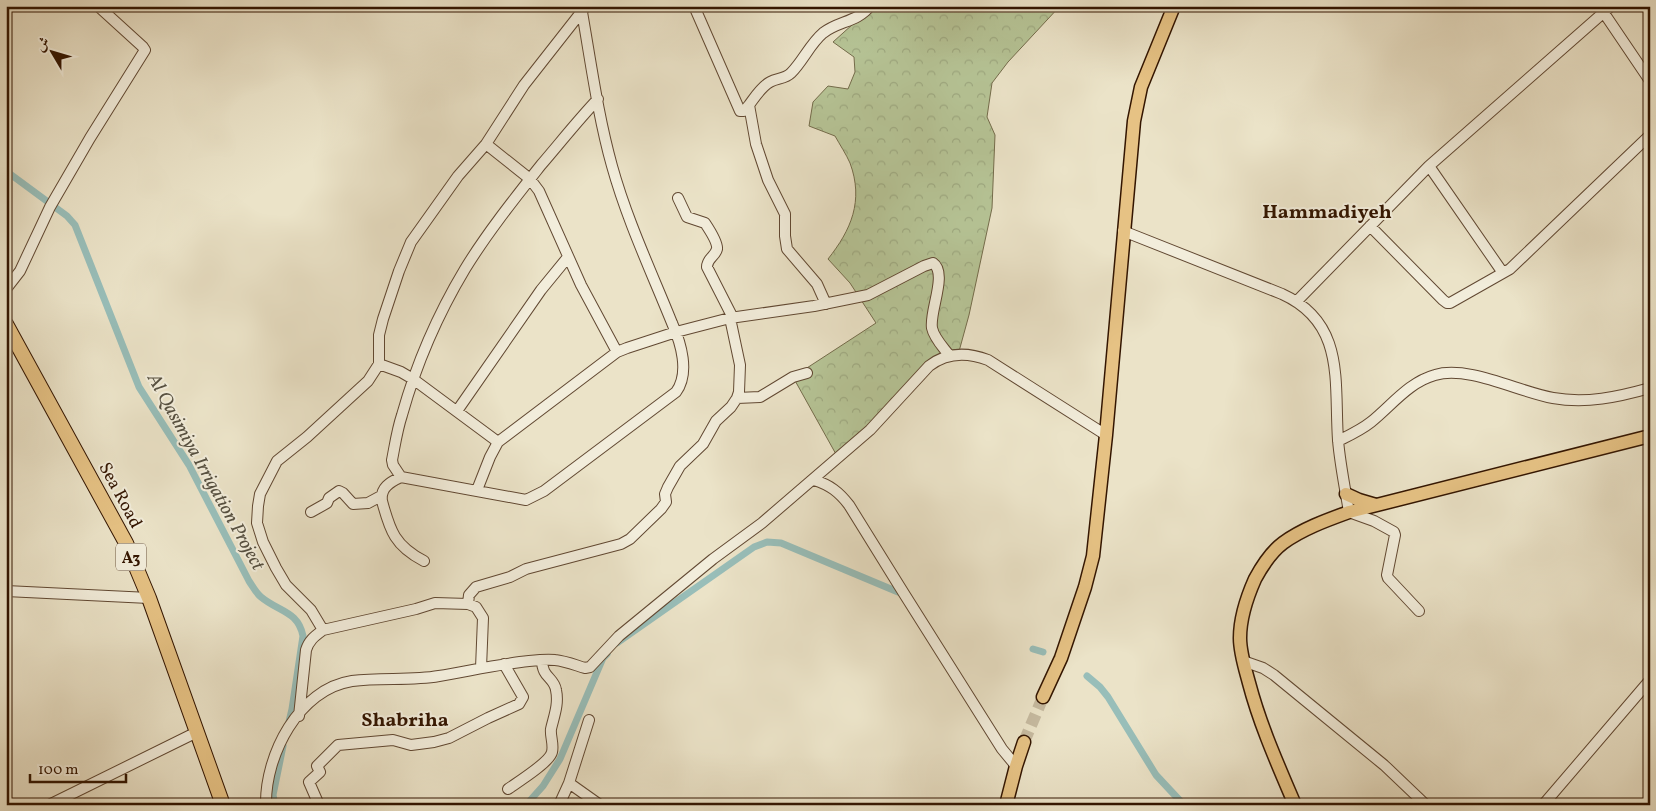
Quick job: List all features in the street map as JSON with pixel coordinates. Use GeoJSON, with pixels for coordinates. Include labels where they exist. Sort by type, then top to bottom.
{"type":"FeatureCollection","features":[{"type":"Feature","properties":{"kind":"highway","name":"Sea Road"},"geometry":{"type":"LineString","coordinates":[[6,324],[126,543],[149,598],[223,805]]}},
{"type":"Feature","properties":{"kind":"main road"},"geometry":{"type":"LineString","coordinates":[[1043,697],[1061,658],[1085,587],[1093,556],[1106,435],[1134,121],[1144,79],[1174,6]]}},
{"type":"Feature","properties":{"kind":"main road"},"geometry":{"type":"LineString","coordinates":[[1295,805],[1252,696],[1243,661],[1240,638],[1244,608],[1250,590],[1258,572],[1270,555],[1283,543],[1301,533],[1349,512],[1650,436]]}},
{"type":"Feature","properties":{"kind":"main road"},"geometry":{"type":"LineString","coordinates":[[1346,494],[1378,505]]}},
{"type":"Feature","properties":{"kind":"main road"},"geometry":{"type":"LineString","coordinates":[[1006,805],[1024,742]]}},
{"type":"Feature","properties":{"kind":"street"},"geometry":{"type":"LineString","coordinates":[[6,288],[20,271],[53,203],[144,50],[98,6]]}},
{"type":"Feature","properties":{"kind":"street"},"geometry":{"type":"LineString","coordinates":[[694,6],[740,110],[744,111],[766,85],[771,81],[784,78],[792,72],[822,34],[830,28],[864,14],[870,6]]}},
{"type":"Feature","properties":{"kind":"street"},"geometry":{"type":"LineString","coordinates":[[424,560],[412,554],[396,540],[387,520],[381,496],[384,488],[392,481],[401,476],[526,500],[544,491],[676,392],[682,385],[683,363],[676,332],[625,206],[612,167],[602,125],[584,9]]}},
{"type":"Feature","properties":{"kind":"street"},"geometry":{"type":"LineString","coordinates":[[323,630],[311,610],[286,585],[263,542],[257,524],[260,494],[277,461],[307,437],[368,381],[379,364],[379,335],[383,319],[398,271],[411,242],[458,176],[486,144],[524,86],[584,9]]}},
{"type":"Feature","properties":{"kind":"street"},"geometry":{"type":"LineString","coordinates":[[1297,301],[1429,166],[1607,9],[1650,81]]}},
{"type":"Feature","properties":{"kind":"street"},"geometry":{"type":"LineString","coordinates":[[401,476],[393,465],[392,460],[401,417],[413,379],[432,332],[465,268],[530,179],[598,99]]}},
{"type":"Feature","properties":{"kind":"street"},"geometry":{"type":"LineString","coordinates":[[749,105],[756,144],[768,180],[785,214],[784,236],[786,249],[817,284],[826,304]]}},
{"type":"Feature","properties":{"kind":"street"},"geometry":{"type":"LineString","coordinates":[[1370,226],[1447,303],[1450,303],[1503,273],[1516,263],[1650,135]]}},
{"type":"Feature","properties":{"kind":"street"},"geometry":{"type":"LineString","coordinates":[[486,144],[530,179],[539,191],[568,257],[617,352]]}},
{"type":"Feature","properties":{"kind":"street"},"geometry":{"type":"LineString","coordinates":[[1429,166],[1503,273]]}},
{"type":"Feature","properties":{"kind":"street"},"geometry":{"type":"LineString","coordinates":[[468,604],[470,595],[476,587],[510,577],[526,569],[609,548],[630,539],[661,509],[666,502],[665,494],[668,487],[680,466],[703,444],[716,421],[731,407],[737,398],[740,365],[732,318],[707,267],[708,259],[717,247],[705,223],[690,219],[685,215],[678,198]]}},
{"type":"Feature","properties":{"kind":"street"},"geometry":{"type":"LineString","coordinates":[[1123,231],[1180,252],[1297,301],[1312,313],[1321,325],[1332,351],[1338,441],[1349,512],[1374,521],[1394,532],[1395,536],[1388,578],[1419,611]]}},
{"type":"Feature","properties":{"kind":"street"},"geometry":{"type":"LineString","coordinates":[[457,411],[541,290],[568,257]]}},
{"type":"Feature","properties":{"kind":"street"},"geometry":{"type":"LineString","coordinates":[[477,490],[498,442],[617,352],[676,332],[732,318],[826,304],[868,295],[933,263],[939,271],[939,280],[932,327],[937,339],[948,355]]}},
{"type":"Feature","properties":{"kind":"street"},"geometry":{"type":"LineString","coordinates":[[265,805],[274,755],[288,729],[317,697],[339,685],[353,681],[435,677],[504,664],[554,659],[584,668],[590,667],[608,646],[814,480],[870,430],[929,366],[938,359],[948,355],[976,356],[988,360],[1106,435]]}},
{"type":"Feature","properties":{"kind":"street"},"geometry":{"type":"LineString","coordinates":[[379,364],[413,379],[498,442]]}},
{"type":"Feature","properties":{"kind":"street"},"geometry":{"type":"LineString","coordinates":[[737,398],[760,397],[793,377],[807,373]]}},
{"type":"Feature","properties":{"kind":"street"},"geometry":{"type":"LineString","coordinates":[[1338,441],[1371,422],[1419,382],[1433,375],[1444,373],[1488,379],[1553,398],[1598,400],[1650,388]]}},
{"type":"Feature","properties":{"kind":"street"},"geometry":{"type":"LineString","coordinates":[[814,480],[828,485],[841,493],[1002,749],[1016,766]]}},
{"type":"Feature","properties":{"kind":"street"},"geometry":{"type":"LineString","coordinates":[[311,512],[327,503],[329,498],[339,491],[344,493],[353,504],[368,503],[381,496]]}},
{"type":"Feature","properties":{"kind":"street"},"geometry":{"type":"LineString","coordinates":[[6,591],[149,598]]}},
{"type":"Feature","properties":{"kind":"street"},"geometry":{"type":"LineString","coordinates":[[298,716],[308,643],[323,630],[435,603],[468,604],[476,607],[483,618],[481,668]]}},
{"type":"Feature","properties":{"kind":"street"},"geometry":{"type":"LineString","coordinates":[[508,789],[528,776],[553,751],[551,733],[557,706],[556,688],[543,671],[542,660]]}},
{"type":"Feature","properties":{"kind":"street"},"geometry":{"type":"LineString","coordinates":[[1243,661],[1264,668],[1282,681],[1384,765],[1426,805]]}},
{"type":"Feature","properties":{"kind":"street"},"geometry":{"type":"LineString","coordinates":[[319,805],[309,782],[320,772],[317,766],[338,745],[393,740],[411,745],[434,742],[449,738],[519,704],[523,697],[504,664]]}},
{"type":"Feature","properties":{"kind":"street"},"geometry":{"type":"LineString","coordinates":[[1543,805],[1650,680]]}},
{"type":"Feature","properties":{"kind":"street"},"geometry":{"type":"LineString","coordinates":[[559,805],[569,783],[589,720]]}},
{"type":"Feature","properties":{"kind":"street"},"geometry":{"type":"LineString","coordinates":[[49,805],[197,732]]}},
{"type":"Feature","properties":{"kind":"street"},"geometry":{"type":"LineString","coordinates":[[569,783],[600,805]]}},
{"type":"Feature","properties":{"kind":"green space"},"geometry":{"type":"Polygon","coordinates":[[[873,6],[1060,6],[1008,62],[992,83],[987,117],[995,135],[992,208],[969,315],[958,355],[938,359],[837,456],[793,377],[876,323],[850,283],[828,259],[843,237],[853,214],[856,190],[850,163],[835,136],[809,126],[813,102],[828,86],[848,89],[855,72],[854,57],[833,42],[873,6]]]}},
{"type":"Feature","properties":{"kind":"waterway","name":"Al Qasimiya Irrigation Project"},"geometry":{"type":"LineString","coordinates":[[6,171],[67,216],[75,225],[139,387],[189,465],[255,590],[268,602],[297,621],[303,636],[288,726]]}},
{"type":"Feature","properties":{"kind":"waterway","name":"Al Qasimiya Irrigation Project"},"geometry":{"type":"LineString","coordinates":[[617,643],[754,547],[767,542],[781,543],[898,592]]}},
{"type":"Feature","properties":{"kind":"waterway","name":"Al Qasimiya Irrigation Project"},"geometry":{"type":"LineString","coordinates":[[1033,649],[1043,652]]}},
{"type":"Feature","properties":{"kind":"waterway","name":"Al Qasimiya Irrigation Project"},"geometry":{"type":"LineString","coordinates":[[526,805],[543,786],[560,759],[603,658],[607,654]]}},
{"type":"Feature","properties":{"kind":"waterway","name":"Al Qasimiya Irrigation Project"},"geometry":{"type":"LineString","coordinates":[[1087,676],[1108,697],[1156,775],[1184,805]]}},
{"type":"Feature","properties":{"kind":"waterway","name":"Al Qasimiya Irrigation Project"},"geometry":{"type":"LineString","coordinates":[[275,805],[273,795],[283,746]]}},
{"type":"Feature","properties":{"kind":"tunnel"},"geometry":{"type":"LineString","coordinates":[[1024,742],[1043,697]]}},
{"type":"Feature","properties":{"kind":"district","name":"Hammadiyeh"},"geometry":{"type":"Point","coordinates":[1327,211]}},
{"type":"Feature","properties":{"kind":"district","name":"Shabriha"},"geometry":{"type":"Point","coordinates":[405,719]}}]}
